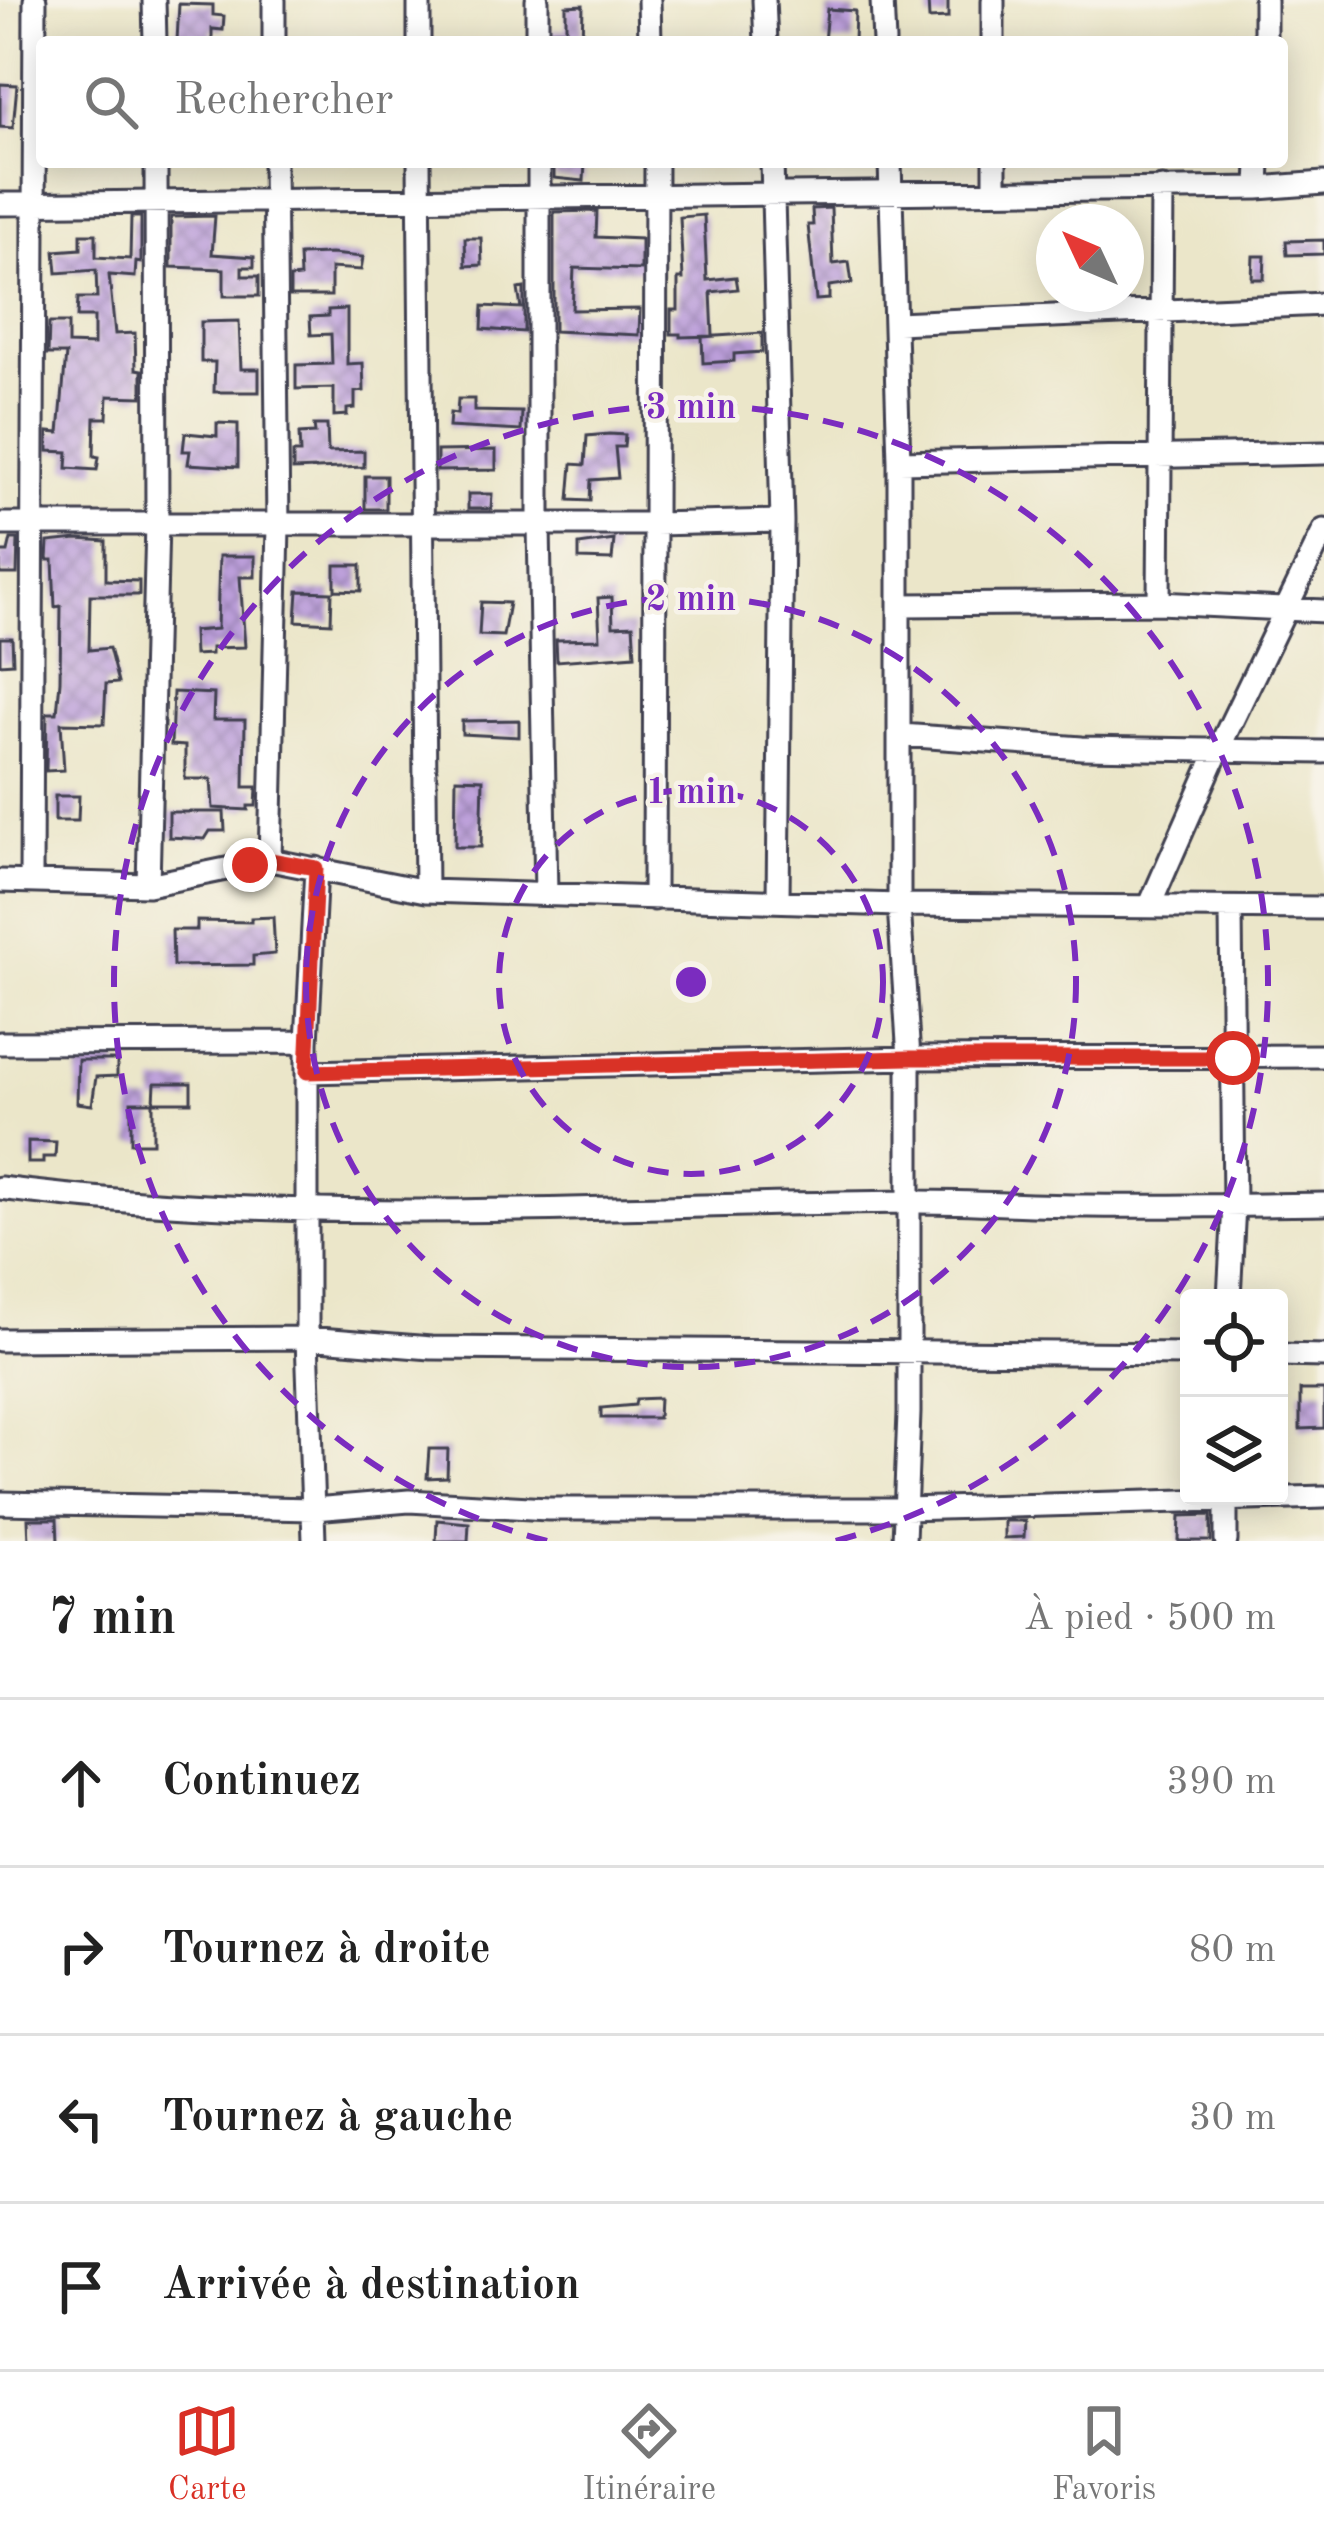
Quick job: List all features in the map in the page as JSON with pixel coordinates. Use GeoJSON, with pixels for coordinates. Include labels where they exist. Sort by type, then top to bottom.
{"type":"FeatureCollection","features":[{"type":"Feature","properties":{"kind":"street"},"geometry":{"type":"LineString","coordinates":[[32,880],[35,0]]}},
{"type":"Feature","properties":{"kind":"street"},"geometry":{"type":"LineString","coordinates":[[154,0],[154,36]]}},
{"type":"Feature","properties":{"kind":"street"},"geometry":{"type":"LineString","coordinates":[[274,0],[274,36]]}},
{"type":"Feature","properties":{"kind":"street"},"geometry":{"type":"LineString","coordinates":[[419,0],[419,36]]}},
{"type":"Feature","properties":{"kind":"street"},"geometry":{"type":"LineString","coordinates":[[536,0],[537,36]]}},
{"type":"Feature","properties":{"kind":"street"},"geometry":{"type":"LineString","coordinates":[[649,0],[650,36]]}},
{"type":"Feature","properties":{"kind":"street"},"geometry":{"type":"LineString","coordinates":[[764,0],[766,36]]}},
{"type":"Feature","properties":{"kind":"street"},"geometry":{"type":"LineString","coordinates":[[882,0],[884,36]]}},
{"type":"Feature","properties":{"kind":"street"},"geometry":{"type":"LineString","coordinates":[[993,0],[993,36]]}},
{"type":"Feature","properties":{"kind":"street"},"geometry":{"type":"LineString","coordinates":[[1265,0],[1265,36]]}},
{"type":"Feature","properties":{"kind":"street"},"geometry":{"type":"LineString","coordinates":[[148,885],[157,523],[156,168]]}},
{"type":"Feature","properties":{"kind":"street"},"geometry":{"type":"LineString","coordinates":[[270,860],[278,526],[274,168]]}},
{"type":"Feature","properties":{"kind":"street"},"geometry":{"type":"LineString","coordinates":[[419,168],[426,891]]}},
{"type":"Feature","properties":{"kind":"street"},"geometry":{"type":"LineString","coordinates":[[539,168],[546,894]]}},
{"type":"Feature","properties":{"kind":"street"},"geometry":{"type":"LineString","coordinates":[[654,899],[656,168]]}},
{"type":"Feature","properties":{"kind":"street"},"geometry":{"type":"LineString","coordinates":[[772,168],[782,520],[778,900]]}},
{"type":"Feature","properties":{"kind":"street"},"geometry":{"type":"LineString","coordinates":[[890,168],[901,605],[899,905],[909,1058],[904,1541]]}},
{"type":"Feature","properties":{"kind":"street"},"geometry":{"type":"LineString","coordinates":[[995,168],[995,189]]}},
{"type":"Feature","properties":{"kind":"street"},"geometry":{"type":"LineString","coordinates":[[1258,188],[1259,168]]}},
{"type":"Feature","properties":{"kind":"street"},"geometry":{"type":"LineString","coordinates":[[0,204],[1258,188],[1324,183]]}},
{"type":"Feature","properties":{"kind":"street"},"geometry":{"type":"LineString","coordinates":[[1159,603],[1162,188]]}},
{"type":"Feature","properties":{"kind":"street"},"geometry":{"type":"LineString","coordinates":[[897,323],[1324,304]]}},
{"type":"Feature","properties":{"kind":"street"},"geometry":{"type":"LineString","coordinates":[[899,462],[1324,453]]}},
{"type":"Feature","properties":{"kind":"street"},"geometry":{"type":"LineString","coordinates":[[0,524],[539,527],[782,520]]}},
{"type":"Feature","properties":{"kind":"street"},"geometry":{"type":"LineString","coordinates":[[1149,907],[1324,530]]}},
{"type":"Feature","properties":{"kind":"street"},"geometry":{"type":"LineString","coordinates":[[901,605],[1159,603],[1324,610]]}},
{"type":"Feature","properties":{"kind":"street"},"geometry":{"type":"LineString","coordinates":[[901,735],[1082,748],[1324,752]]}},
{"type":"Feature","properties":{"kind":"street"},"geometry":{"type":"LineString","coordinates":[[0,881],[148,885],[270,860],[426,891],[899,905],[1324,908]]}},
{"type":"Feature","properties":{"kind":"street"},"geometry":{"type":"LineString","coordinates":[[314,1541],[307,1338],[307,1042],[316,868]]}},
{"type":"Feature","properties":{"kind":"street"},"geometry":{"type":"LineString","coordinates":[[1229,1289],[1234,1205],[1232,910]]}},
{"type":"Feature","properties":{"kind":"street"},"geometry":{"type":"LineString","coordinates":[[0,1043],[307,1042]]}},
{"type":"Feature","properties":{"kind":"street"},"geometry":{"type":"LineString","coordinates":[[307,1072],[909,1058],[1324,1056]]}},
{"type":"Feature","properties":{"kind":"street"},"geometry":{"type":"LineString","coordinates":[[0,1188],[79,1198],[307,1209],[702,1209],[908,1202],[1324,1204]]}},
{"type":"Feature","properties":{"kind":"street"},"geometry":{"type":"LineString","coordinates":[[0,1340],[307,1338],[431,1348],[1180,1354]]}},
{"type":"Feature","properties":{"kind":"street"},"geometry":{"type":"LineString","coordinates":[[1288,1354],[1324,1356]]}},
{"type":"Feature","properties":{"kind":"street"},"geometry":{"type":"LineString","coordinates":[[1288,1497],[1324,1497]]}},
{"type":"Feature","properties":{"kind":"street"},"geometry":{"type":"LineString","coordinates":[[0,1503],[314,1509],[409,1501],[548,1509],[905,1509],[1180,1499]]}},
{"type":"Feature","properties":{"kind":"street"},"geometry":{"type":"LineString","coordinates":[[1226,1505],[1226,1541]]}},
{"type":"Feature","properties":{"kind":"building"},"geometry":{"type":"Polygon","coordinates":[[[928,0],[948,0],[948,18],[929,19],[928,0]]]}},
{"type":"Feature","properties":{"kind":"building"},"geometry":{"type":"Polygon","coordinates":[[[179,4],[213,5],[213,15],[224,16],[223,30],[212,29],[212,36],[177,36],[179,4]]]}},
{"type":"Feature","properties":{"kind":"building"},"geometry":{"type":"Polygon","coordinates":[[[583,5],[582,36],[552,36],[552,30],[566,30],[566,6],[583,5]]]}},
{"type":"Feature","properties":{"kind":"building"},"geometry":{"type":"Polygon","coordinates":[[[827,9],[855,11],[854,36],[825,36],[827,9]]]}},
{"type":"Feature","properties":{"kind":"building"},"geometry":{"type":"Polygon","coordinates":[[[0,84],[17,85],[13,128],[0,127],[0,84]]]}},
{"type":"Feature","properties":{"kind":"building"},"geometry":{"type":"Polygon","coordinates":[[[554,168],[585,168],[584,181],[554,178],[554,168]]]}},
{"type":"Feature","properties":{"kind":"building"},"geometry":{"type":"Polygon","coordinates":[[[831,208],[833,264],[849,262],[852,283],[829,286],[829,299],[816,300],[808,225],[813,225],[812,209],[831,208]]]}},
{"type":"Feature","properties":{"kind":"building"},"geometry":{"type":"Polygon","coordinates":[[[597,211],[596,237],[641,239],[641,270],[574,268],[572,310],[640,309],[639,335],[554,331],[554,212],[597,211]]]}},
{"type":"Feature","properties":{"kind":"building"},"geometry":{"type":"Polygon","coordinates":[[[704,215],[707,280],[736,277],[738,289],[711,292],[713,336],[680,337],[671,334],[671,310],[678,310],[678,279],[683,279],[680,217],[704,215]]]}},
{"type":"Feature","properties":{"kind":"building"},"geometry":{"type":"Polygon","coordinates":[[[215,216],[212,254],[254,257],[254,267],[242,267],[242,276],[259,276],[259,296],[224,296],[224,269],[171,267],[171,217],[215,216]]]}},
{"type":"Feature","properties":{"kind":"building"},"geometry":{"type":"Polygon","coordinates":[[[131,217],[141,217],[141,263],[136,262],[135,277],[109,275],[115,334],[135,333],[142,397],[108,396],[107,418],[95,418],[97,470],[67,468],[68,452],[48,451],[48,432],[59,433],[66,354],[48,354],[49,323],[68,323],[68,344],[94,345],[94,317],[77,317],[78,298],[97,298],[96,270],[57,273],[55,251],[81,249],[81,234],[96,234],[96,257],[130,259],[131,217]]]}},
{"type":"Feature","properties":{"kind":"building"},"geometry":{"type":"Polygon","coordinates":[[[465,238],[481,238],[482,265],[466,266],[465,238]]]}},
{"type":"Feature","properties":{"kind":"building"},"geometry":{"type":"Polygon","coordinates":[[[1324,240],[1324,254],[1287,255],[1286,241],[1324,240]]]}},
{"type":"Feature","properties":{"kind":"building"},"geometry":{"type":"Polygon","coordinates":[[[299,255],[363,257],[361,270],[331,268],[331,296],[290,296],[290,278],[300,277],[299,255]]]}},
{"type":"Feature","properties":{"kind":"building"},"geometry":{"type":"Polygon","coordinates":[[[1253,256],[1265,256],[1264,279],[1252,279],[1253,256]]]}},
{"type":"Feature","properties":{"kind":"building"},"geometry":{"type":"Polygon","coordinates":[[[524,288],[524,332],[482,329],[483,306],[521,308],[518,289],[524,288]]]}},
{"type":"Feature","properties":{"kind":"building"},"geometry":{"type":"Polygon","coordinates":[[[347,309],[347,364],[363,363],[364,391],[355,392],[355,408],[347,409],[347,415],[334,416],[334,388],[296,389],[296,365],[332,364],[331,334],[311,335],[310,317],[347,309]]]}},
{"type":"Feature","properties":{"kind":"building"},"geometry":{"type":"Polygon","coordinates":[[[239,321],[241,369],[259,369],[259,392],[214,392],[215,362],[201,362],[201,322],[239,321]]]}},
{"type":"Feature","properties":{"kind":"building"},"geometry":{"type":"Polygon","coordinates":[[[762,333],[762,352],[734,354],[734,361],[703,363],[702,337],[762,333]]]}},
{"type":"Feature","properties":{"kind":"building"},"geometry":{"type":"Polygon","coordinates":[[[458,399],[474,399],[474,411],[522,412],[521,431],[449,427],[450,413],[457,414],[458,399]]]}},
{"type":"Feature","properties":{"kind":"building"},"geometry":{"type":"Polygon","coordinates":[[[217,423],[238,424],[238,467],[188,464],[190,451],[183,451],[185,433],[217,436],[217,423]]]}},
{"type":"Feature","properties":{"kind":"building"},"geometry":{"type":"Polygon","coordinates":[[[314,425],[327,425],[328,452],[364,451],[364,467],[293,470],[293,453],[300,453],[299,434],[315,433],[314,425]]]}},
{"type":"Feature","properties":{"kind":"building"},"geometry":{"type":"Polygon","coordinates":[[[625,435],[624,447],[615,447],[618,478],[591,480],[590,501],[569,500],[572,464],[585,465],[587,436],[625,435]]]}},
{"type":"Feature","properties":{"kind":"building"},"geometry":{"type":"Polygon","coordinates":[[[496,450],[496,470],[437,471],[437,451],[496,450]]]}},
{"type":"Feature","properties":{"kind":"building"},"geometry":{"type":"Polygon","coordinates":[[[365,476],[386,476],[386,509],[365,509],[365,476]]]}},
{"type":"Feature","properties":{"kind":"building"},"geometry":{"type":"Polygon","coordinates":[[[468,494],[492,494],[491,509],[468,509],[468,494]]]}},
{"type":"Feature","properties":{"kind":"building"},"geometry":{"type":"Polygon","coordinates":[[[11,539],[18,539],[17,574],[0,574],[0,552],[8,552],[11,539]]]}},
{"type":"Feature","properties":{"kind":"building"},"geometry":{"type":"Polygon","coordinates":[[[614,540],[612,560],[579,559],[579,545],[614,540]]]}},
{"type":"Feature","properties":{"kind":"building"},"geometry":{"type":"Polygon","coordinates":[[[106,541],[106,580],[139,581],[139,595],[90,595],[89,650],[109,648],[118,683],[106,684],[104,724],[61,723],[64,770],[46,771],[47,713],[57,713],[60,681],[61,606],[55,607],[48,542],[106,541]]]}},
{"type":"Feature","properties":{"kind":"building"},"geometry":{"type":"Polygon","coordinates":[[[219,556],[255,556],[255,577],[240,577],[245,647],[211,648],[211,654],[194,655],[193,631],[217,629],[219,556]]]}},
{"type":"Feature","properties":{"kind":"building"},"geometry":{"type":"Polygon","coordinates":[[[335,565],[361,565],[361,591],[335,590],[335,565]]]}},
{"type":"Feature","properties":{"kind":"building"},"geometry":{"type":"Polygon","coordinates":[[[298,591],[332,592],[331,623],[296,621],[298,591]]]}},
{"type":"Feature","properties":{"kind":"building"},"geometry":{"type":"Polygon","coordinates":[[[612,597],[613,626],[633,625],[635,655],[557,661],[556,640],[600,639],[598,598],[612,597]]]}},
{"type":"Feature","properties":{"kind":"building"},"geometry":{"type":"Polygon","coordinates":[[[481,602],[509,603],[503,636],[479,635],[481,602]]]}},
{"type":"Feature","properties":{"kind":"building"},"geometry":{"type":"Polygon","coordinates":[[[0,638],[12,638],[13,663],[0,664],[0,638]]]}},
{"type":"Feature","properties":{"kind":"building"},"geometry":{"type":"Polygon","coordinates":[[[173,692],[214,694],[213,720],[245,720],[244,787],[257,787],[256,806],[248,810],[213,808],[211,779],[185,779],[185,746],[171,745],[173,692]]]}},
{"type":"Feature","properties":{"kind":"building"},"geometry":{"type":"Polygon","coordinates":[[[519,720],[519,737],[462,734],[462,721],[519,720]]]}},
{"type":"Feature","properties":{"kind":"building"},"geometry":{"type":"Polygon","coordinates":[[[456,778],[483,779],[481,847],[455,847],[456,778]]]}},
{"type":"Feature","properties":{"kind":"building"},"geometry":{"type":"Polygon","coordinates":[[[55,796],[79,796],[78,821],[55,821],[55,796]]]}},
{"type":"Feature","properties":{"kind":"building"},"geometry":{"type":"Polygon","coordinates":[[[169,812],[224,812],[225,831],[210,831],[205,839],[169,837],[169,812]]]}},
{"type":"Feature","properties":{"kind":"building"},"geometry":{"type":"Polygon","coordinates":[[[273,917],[275,954],[253,956],[253,965],[173,966],[172,930],[197,930],[197,921],[251,922],[251,918],[273,917]]]}},
{"type":"Feature","properties":{"kind":"building"},"geometry":{"type":"Polygon","coordinates":[[[78,1060],[117,1060],[117,1076],[96,1077],[92,1105],[77,1103],[78,1060]]]}},
{"type":"Feature","properties":{"kind":"building"},"geometry":{"type":"Polygon","coordinates":[[[155,1083],[191,1083],[191,1102],[154,1102],[155,1083]]]}},
{"type":"Feature","properties":{"kind":"building"},"geometry":{"type":"Polygon","coordinates":[[[131,1102],[153,1102],[153,1143],[131,1143],[131,1102]]]}},
{"type":"Feature","properties":{"kind":"building"},"geometry":{"type":"Polygon","coordinates":[[[28,1141],[56,1142],[55,1157],[28,1163],[28,1141]]]}},
{"type":"Feature","properties":{"kind":"building"},"geometry":{"type":"Polygon","coordinates":[[[1300,1390],[1324,1390],[1324,1428],[1300,1429],[1300,1390]]]}},
{"type":"Feature","properties":{"kind":"building"},"geometry":{"type":"Polygon","coordinates":[[[659,1398],[658,1418],[601,1418],[601,1408],[659,1398]]]}},
{"type":"Feature","properties":{"kind":"building"},"geometry":{"type":"Polygon","coordinates":[[[429,1449],[448,1449],[447,1477],[427,1478],[429,1449]]]}},
{"type":"Feature","properties":{"kind":"building"},"geometry":{"type":"Polygon","coordinates":[[[1211,1515],[1211,1541],[1179,1541],[1180,1516],[1211,1515]]]}},
{"type":"Feature","properties":{"kind":"building"},"geometry":{"type":"Polygon","coordinates":[[[28,1519],[57,1519],[58,1541],[29,1541],[28,1519]]]}},
{"type":"Feature","properties":{"kind":"building"},"geometry":{"type":"Polygon","coordinates":[[[437,1520],[469,1523],[468,1541],[436,1541],[437,1520]]]}},
{"type":"Feature","properties":{"kind":"building"},"geometry":{"type":"Polygon","coordinates":[[[1004,1521],[1025,1521],[1024,1537],[1004,1538],[1004,1521]]]}},
{"type":"Feature","properties":{"kind":"route"},"geometry":{"type":"LineString","coordinates":[[250,865],[270,860],[316,868],[307,1072],[909,1058],[1233,1058]]}}]}
